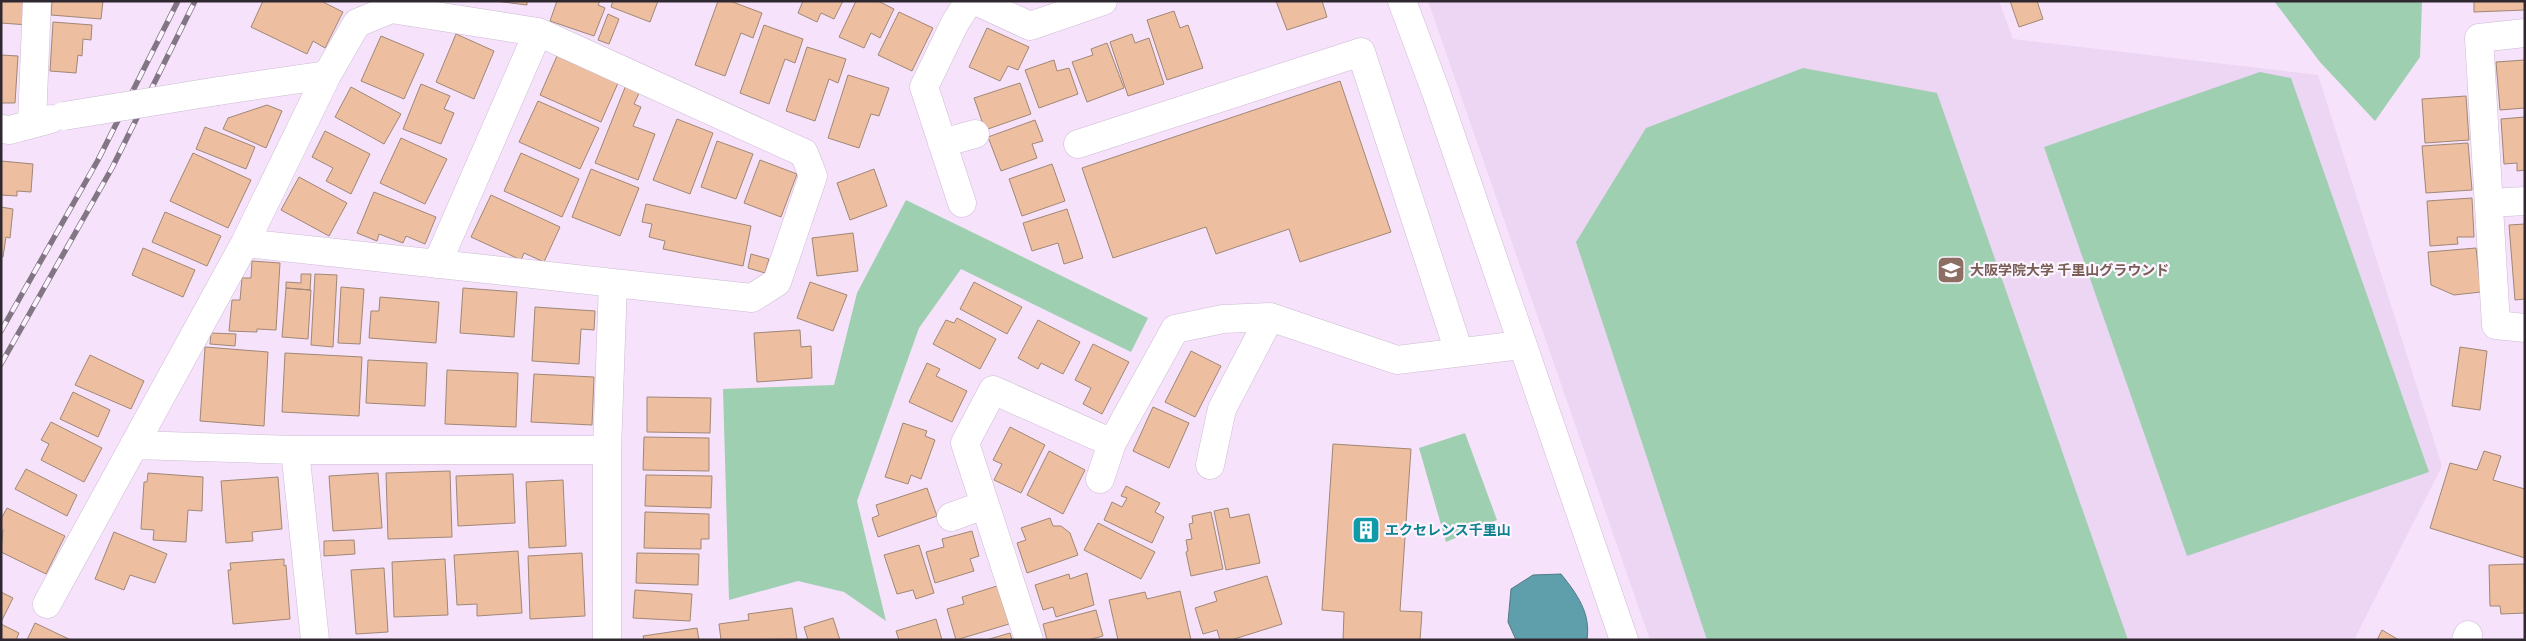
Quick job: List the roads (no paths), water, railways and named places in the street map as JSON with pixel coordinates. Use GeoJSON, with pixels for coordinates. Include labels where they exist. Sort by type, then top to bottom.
{"type":"FeatureCollection","features":[{"type":"Feature","properties":{"kind":"street"},"geometry":{"type":"LineString","coordinates":[[32,122],[37,1]]}},
{"type":"Feature","properties":{"kind":"street"},"geometry":{"type":"LineString","coordinates":[[962,203],[924,87],[955,23],[969,1]]}},
{"type":"Feature","properties":{"kind":"street"},"geometry":{"type":"LineString","coordinates":[[976,1],[1030,26],[1104,1]]}},
{"type":"Feature","properties":{"kind":"street"},"geometry":{"type":"LineString","coordinates":[[1402,1],[1436,92],[1521,345],[1624,640]]}},
{"type":"Feature","properties":{"kind":"street"},"geometry":{"type":"LineString","coordinates":[[47,604],[245,243],[327,75],[357,23],[391,9],[538,32],[804,153],[813,176],[777,282],[752,298],[245,243]]}},
{"type":"Feature","properties":{"kind":"street"},"geometry":{"type":"LineString","coordinates":[[436,264],[538,32]]}},
{"type":"Feature","properties":{"kind":"street"},"geometry":{"type":"LineString","coordinates":[[2525,34],[2479,38],[2496,325],[2525,328]]}},
{"type":"Feature","properties":{"kind":"street"},"geometry":{"type":"LineString","coordinates":[[1078,144],[1361,52],[1459,352]]}},
{"type":"Feature","properties":{"kind":"street"},"geometry":{"type":"LineString","coordinates":[[1,129],[10,130],[32,122],[64,116],[327,75]]}},
{"type":"Feature","properties":{"kind":"street"},"geometry":{"type":"LineString","coordinates":[[942,143],[975,134]]}},
{"type":"Feature","properties":{"kind":"street"},"geometry":{"type":"LineString","coordinates":[[2490,203],[2525,201]]}},
{"type":"Feature","properties":{"kind":"street"},"geometry":{"type":"LineString","coordinates":[[608,640],[607,450],[613,283]]}},
{"type":"Feature","properties":{"kind":"street"},"geometry":{"type":"LineString","coordinates":[[1100,479],[1112,443],[1175,329],[1223,319],[1270,317],[1397,360],[1521,345]]}},
{"type":"Feature","properties":{"kind":"street"},"geometry":{"type":"LineString","coordinates":[[1210,464],[1222,409],[1270,317]]}},
{"type":"Feature","properties":{"kind":"street"},"geometry":{"type":"LineString","coordinates":[[1030,640],[964,443],[993,390],[1112,443]]}},
{"type":"Feature","properties":{"kind":"street"},"geometry":{"type":"LineString","coordinates":[[134,445],[295,450],[607,450]]}},
{"type":"Feature","properties":{"kind":"street"},"geometry":{"type":"LineString","coordinates":[[295,450],[315,640]]}},
{"type":"Feature","properties":{"kind":"street"},"geometry":{"type":"LineString","coordinates":[[950,517],[984,505]]}},
{"type":"Feature","properties":{"kind":"water"},"geometry":{"type":"Polygon","coordinates":[[[1561,574],[1582,604],[1587,621],[1587,640],[1516,640],[1508,622],[1511,589],[1533,575],[1561,574]]]}},
{"type":"Feature","properties":{"kind":"railway"},"geometry":{"type":"LineString","coordinates":[[1,331],[98,160],[178,1]]}},
{"type":"Feature","properties":{"kind":"railway"},"geometry":{"type":"LineString","coordinates":[[1,364],[112,168],[195,1]]}},
{"type":"Feature","properties":{"kind":"place","name":"大阪学院大学 千里山グラウンド"},"geometry":{"type":"Point","coordinates":[1951,270]}},
{"type":"Feature","properties":{"kind":"place","name":"エクセレンス千里山"},"geometry":{"type":"Point","coordinates":[1366,530]}}]}
